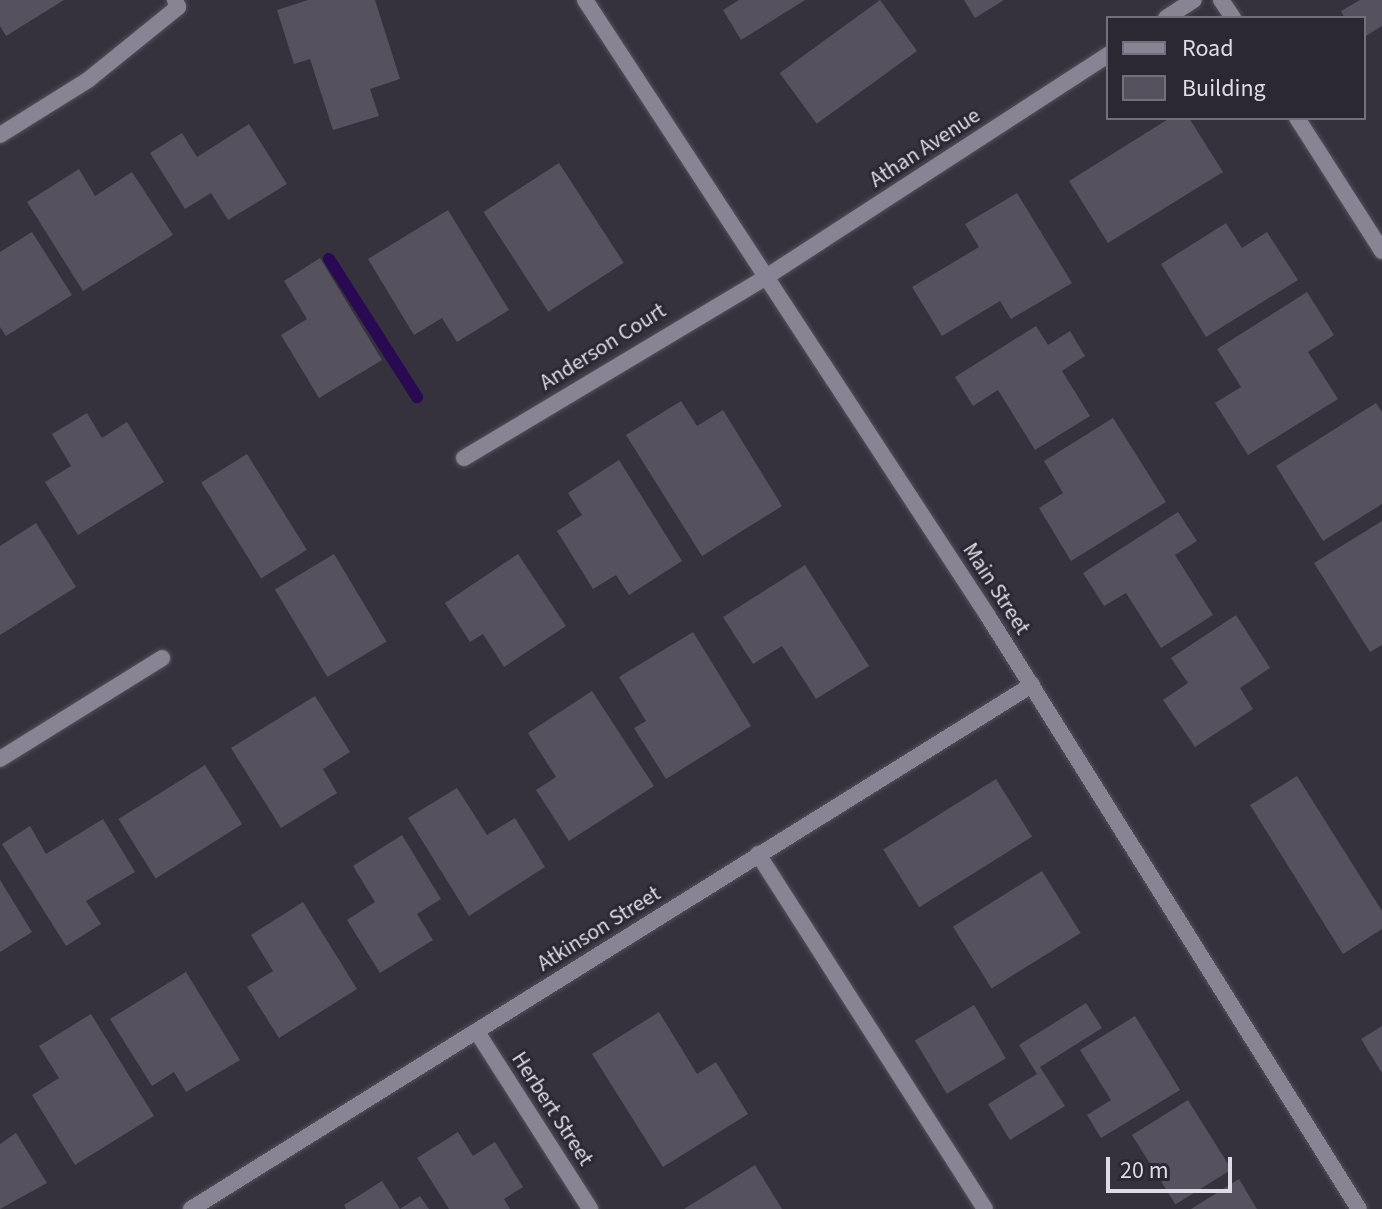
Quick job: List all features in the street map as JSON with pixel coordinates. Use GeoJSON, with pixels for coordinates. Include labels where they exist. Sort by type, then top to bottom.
{"type":"FeatureCollection","features":[{"type":"Feature","properties":{"kind":"street"},"geometry":{"type":"LineString","coordinates":[[0,135],[88,80],[178,7],[175,0]]}},
{"type":"Feature","properties":{"kind":"street","name":"Main Street"},"geometry":{"type":"LineString","coordinates":[[585,0],[1032,685],[1359,1209]]}},
{"type":"Feature","properties":{"kind":"street"},"geometry":{"type":"LineString","coordinates":[[1169,16],[1194,0]]}},
{"type":"Feature","properties":{"kind":"street","name":"Athan Avenue"},"geometry":{"type":"LineString","coordinates":[[766,277],[1106,56]]}},
{"type":"Feature","properties":{"kind":"street"},"geometry":{"type":"LineString","coordinates":[[1298,120],[1382,251]]}},
{"type":"Feature","properties":{"kind":"street","name":"Anderson Court"},"geometry":{"type":"LineString","coordinates":[[464,458],[766,277]]}},
{"type":"Feature","properties":{"kind":"street"},"geometry":{"type":"LineString","coordinates":[[0,759],[162,658]]}},
{"type":"Feature","properties":{"kind":"street","name":"Atkinson Street"},"geometry":{"type":"LineString","coordinates":[[191,1209],[1032,685]]}},
{"type":"Feature","properties":{"kind":"street"},"geometry":{"type":"LineString","coordinates":[[758,854],[985,1209]]}},
{"type":"Feature","properties":{"kind":"street","name":"Herbert Street"},"geometry":{"type":"LineString","coordinates":[[477,1032],[590,1209]]}},
{"type":"Feature","properties":{"kind":"building"},"geometry":{"type":"Polygon","coordinates":[[[0,0],[64,0],[6,36],[0,26],[0,0]]]}},
{"type":"Feature","properties":{"kind":"building"},"geometry":{"type":"Polygon","coordinates":[[[308,0],[375,0],[400,79],[370,89],[379,116],[333,130],[310,59],[294,64],[277,10],[308,0]]]}},
{"type":"Feature","properties":{"kind":"building"},"geometry":{"type":"Polygon","coordinates":[[[739,0],[805,0],[741,40],[723,10],[739,0]]]}},
{"type":"Feature","properties":{"kind":"building"},"geometry":{"type":"Polygon","coordinates":[[[880,0],[917,51],[817,124],[780,73],[880,0]]]}},
{"type":"Feature","properties":{"kind":"building"},"geometry":{"type":"Polygon","coordinates":[[[964,0],[1004,0],[975,18],[964,0]]]}},
{"type":"Feature","properties":{"kind":"building"},"geometry":{"type":"Polygon","coordinates":[[[1360,0],[1382,0],[1382,26],[1366,36],[1366,16],[1344,16],[1341,11],[1360,0]]]}},
{"type":"Feature","properties":{"kind":"building"},"geometry":{"type":"Polygon","coordinates":[[[1167,120],[1190,120],[1223,172],[1108,243],[1069,181],[1167,120]]]}},
{"type":"Feature","properties":{"kind":"building"},"geometry":{"type":"Polygon","coordinates":[[[249,124],[287,184],[228,220],[211,193],[185,209],[150,153],[182,133],[197,157],[249,124]]]}},
{"type":"Feature","properties":{"kind":"building"},"geometry":{"type":"Polygon","coordinates":[[[559,163],[624,263],[548,312],[484,212],[559,163]]]}},
{"type":"Feature","properties":{"kind":"building"},"geometry":{"type":"Polygon","coordinates":[[[79,169],[95,196],[132,172],[173,235],[83,291],[27,202],[79,169]]]}},
{"type":"Feature","properties":{"kind":"building"},"geometry":{"type":"Polygon","coordinates":[[[1017,193],[1072,283],[1011,319],[1000,301],[942,336],[912,287],[979,247],[965,224],[1017,193]]]}},
{"type":"Feature","properties":{"kind":"building"},"geometry":{"type":"Polygon","coordinates":[[[448,210],[509,310],[457,342],[442,318],[414,335],[368,259],[448,210]]]}},
{"type":"Feature","properties":{"kind":"building"},"geometry":{"type":"Polygon","coordinates":[[[1226,223],[1242,248],[1267,232],[1298,280],[1206,337],[1161,264],[1226,223]]]}},
{"type":"Feature","properties":{"kind":"building"},"geometry":{"type":"Polygon","coordinates":[[[32,232],[72,295],[6,336],[0,327],[0,252],[32,232]]]}},
{"type":"Feature","properties":{"kind":"building"},"geometry":{"type":"Polygon","coordinates":[[[320,258],[382,360],[319,398],[281,335],[307,319],[284,281],[320,258]]]}},
{"type":"Feature","properties":{"kind":"building"},"geometry":{"type":"Polygon","coordinates":[[[1307,292],[1334,335],[1308,352],[1338,399],[1248,455],[1215,403],[1241,387],[1217,349],[1307,292]]]}},
{"type":"Feature","properties":{"kind":"building"},"geometry":{"type":"Polygon","coordinates":[[[1036,326],[1048,345],[1070,331],[1085,356],[1062,371],[1090,416],[1035,450],[998,390],[973,406],[955,377],[1036,326]]]}},
{"type":"Feature","properties":{"kind":"building"},"geometry":{"type":"Polygon","coordinates":[[[681,401],[697,426],[723,410],[782,506],[702,556],[626,435],[681,401]]]}},
{"type":"Feature","properties":{"kind":"building"},"geometry":{"type":"Polygon","coordinates":[[[1376,403],[1382,412],[1382,504],[1323,541],[1276,466],[1376,403]]]}},
{"type":"Feature","properties":{"kind":"building"},"geometry":{"type":"Polygon","coordinates":[[[87,413],[102,438],[127,422],[164,482],[78,535],[45,482],[71,466],[52,434],[87,413]]]}},
{"type":"Feature","properties":{"kind":"building"},"geometry":{"type":"Polygon","coordinates":[[[1113,418],[1166,502],[1071,561],[1039,508],[1063,493],[1044,461],[1113,418]]]}},
{"type":"Feature","properties":{"kind":"building"},"geometry":{"type":"Polygon","coordinates":[[[247,454],[307,550],[261,578],[201,483],[247,454]]]}},
{"type":"Feature","properties":{"kind":"building"},"geometry":{"type":"Polygon","coordinates":[[[619,460],[682,561],[629,595],[616,575],[593,589],[557,531],[582,515],[568,493],[619,460]]]}},
{"type":"Feature","properties":{"kind":"building"},"geometry":{"type":"Polygon","coordinates":[[[1178,512],[1197,541],[1175,555],[1213,615],[1161,648],[1126,593],[1104,606],[1083,573],[1178,512]]]}},
{"type":"Feature","properties":{"kind":"building"},"geometry":{"type":"Polygon","coordinates":[[[1382,521],[1382,645],[1370,652],[1314,563],[1382,521]]]}},
{"type":"Feature","properties":{"kind":"building"},"geometry":{"type":"Polygon","coordinates":[[[36,523],[76,587],[0,635],[0,546],[36,523]]]}},
{"type":"Feature","properties":{"kind":"building"},"geometry":{"type":"Polygon","coordinates":[[[334,554],[387,641],[327,677],[275,590],[334,554]]]}},
{"type":"Feature","properties":{"kind":"building"},"geometry":{"type":"Polygon","coordinates":[[[518,554],[566,626],[504,667],[483,634],[470,642],[445,603],[518,554]]]}},
{"type":"Feature","properties":{"kind":"building"},"geometry":{"type":"Polygon","coordinates":[[[805,565],[869,666],[816,699],[782,646],[753,664],[723,617],[805,565]]]}},
{"type":"Feature","properties":{"kind":"building"},"geometry":{"type":"Polygon","coordinates":[[[1236,615],[1270,668],[1240,688],[1253,709],[1195,747],[1163,700],[1188,683],[1171,658],[1236,615]]]}},
{"type":"Feature","properties":{"kind":"building"},"geometry":{"type":"Polygon","coordinates":[[[693,632],[751,726],[666,779],[634,728],[646,721],[619,677],[693,632]]]}},
{"type":"Feature","properties":{"kind":"building"},"geometry":{"type":"Polygon","coordinates":[[[592,691],[654,786],[569,841],[536,790],[556,777],[528,733],[592,691]]]}},
{"type":"Feature","properties":{"kind":"building"},"geometry":{"type":"Polygon","coordinates":[[[315,696],[350,752],[323,769],[337,793],[281,828],[231,748],[315,696]]]}},
{"type":"Feature","properties":{"kind":"building"},"geometry":{"type":"Polygon","coordinates":[[[205,765],[242,824],[156,878],[118,819],[205,765]]]}},
{"type":"Feature","properties":{"kind":"building"},"geometry":{"type":"Polygon","coordinates":[[[1297,776],[1382,911],[1382,929],[1343,954],[1250,805],[1297,776]]]}},
{"type":"Feature","properties":{"kind":"building"},"geometry":{"type":"Polygon","coordinates":[[[996,779],[1032,837],[919,907],[883,849],[996,779]]]}},
{"type":"Feature","properties":{"kind":"building"},"geometry":{"type":"Polygon","coordinates":[[[457,788],[487,835],[515,818],[545,867],[469,916],[408,818],[457,788]]]}},
{"type":"Feature","properties":{"kind":"building"},"geometry":{"type":"Polygon","coordinates":[[[103,819],[135,872],[86,901],[101,924],[66,946],[2,844],[30,826],[46,854],[103,819]]]}},
{"type":"Feature","properties":{"kind":"building"},"geometry":{"type":"Polygon","coordinates":[[[402,835],[441,899],[417,914],[433,940],[380,973],[347,920],[375,902],[353,866],[402,835]]]}},
{"type":"Feature","properties":{"kind":"building"},"geometry":{"type":"Polygon","coordinates":[[[1042,871],[1081,933],[992,989],[953,927],[1042,871]]]}},
{"type":"Feature","properties":{"kind":"building"},"geometry":{"type":"Polygon","coordinates":[[[0,880],[32,932],[0,952],[0,880]]]}},
{"type":"Feature","properties":{"kind":"building"},"geometry":{"type":"Polygon","coordinates":[[[303,902],[357,989],[279,1038],[247,987],[273,971],[251,935],[303,902]]]}},
{"type":"Feature","properties":{"kind":"building"},"geometry":{"type":"Polygon","coordinates":[[[186,972],[240,1060],[186,1092],[174,1072],[152,1086],[110,1019],[186,972]]]}},
{"type":"Feature","properties":{"kind":"building"},"geometry":{"type":"Polygon","coordinates":[[[1086,1003],[1102,1028],[1040,1067],[1065,1106],[1010,1140],[988,1104],[1037,1074],[1019,1045],[1086,1003]]]}},
{"type":"Feature","properties":{"kind":"building"},"geometry":{"type":"Polygon","coordinates":[[[974,1005],[1006,1058],[947,1094],[915,1041],[974,1005]]]}},
{"type":"Feature","properties":{"kind":"building"},"geometry":{"type":"Polygon","coordinates":[[[659,1012],[697,1074],[716,1062],[748,1114],[663,1167],[592,1054],[659,1012]]]}},
{"type":"Feature","properties":{"kind":"building"},"geometry":{"type":"Polygon","coordinates":[[[91,1014],[154,1116],[75,1165],[32,1095],[59,1078],[39,1046],[91,1014]]]}},
{"type":"Feature","properties":{"kind":"building"},"geometry":{"type":"Polygon","coordinates":[[[1135,1016],[1180,1090],[1101,1138],[1087,1115],[1111,1100],[1080,1050],[1135,1016]]]}},
{"type":"Feature","properties":{"kind":"building"},"geometry":{"type":"Polygon","coordinates":[[[1382,1026],[1382,1073],[1361,1039],[1382,1026]]]}},
{"type":"Feature","properties":{"kind":"building"},"geometry":{"type":"Polygon","coordinates":[[[1188,1100],[1231,1170],[1175,1205],[1132,1135],[1188,1100]]]}},
{"type":"Feature","properties":{"kind":"building"},"geometry":{"type":"Polygon","coordinates":[[[458,1132],[473,1156],[495,1142],[523,1187],[504,1199],[510,1209],[449,1209],[417,1158],[458,1132]]]}},
{"type":"Feature","properties":{"kind":"building"},"geometry":{"type":"Polygon","coordinates":[[[16,1133],[47,1183],[0,1209],[0,1144],[16,1133]]]}},
{"type":"Feature","properties":{"kind":"building"},"geometry":{"type":"Polygon","coordinates":[[[755,1165],[782,1209],[684,1209],[755,1165]]]}},
{"type":"Feature","properties":{"kind":"building"},"geometry":{"type":"Polygon","coordinates":[[[1239,1179],[1257,1209],[1191,1209],[1239,1179]]]}},
{"type":"Feature","properties":{"kind":"building"},"geometry":{"type":"Polygon","coordinates":[[[382,1181],[400,1209],[346,1209],[344,1205],[382,1181]]]}},
{"type":"Feature","properties":{"kind":"building"},"geometry":{"type":"Polygon","coordinates":[[[420,1196],[429,1209],[400,1209],[420,1196]]]}},
{"type":"Feature","properties":{"kind":"waterway"},"geometry":{"type":"LineString","coordinates":[[329,259],[417,397]]}}]}
